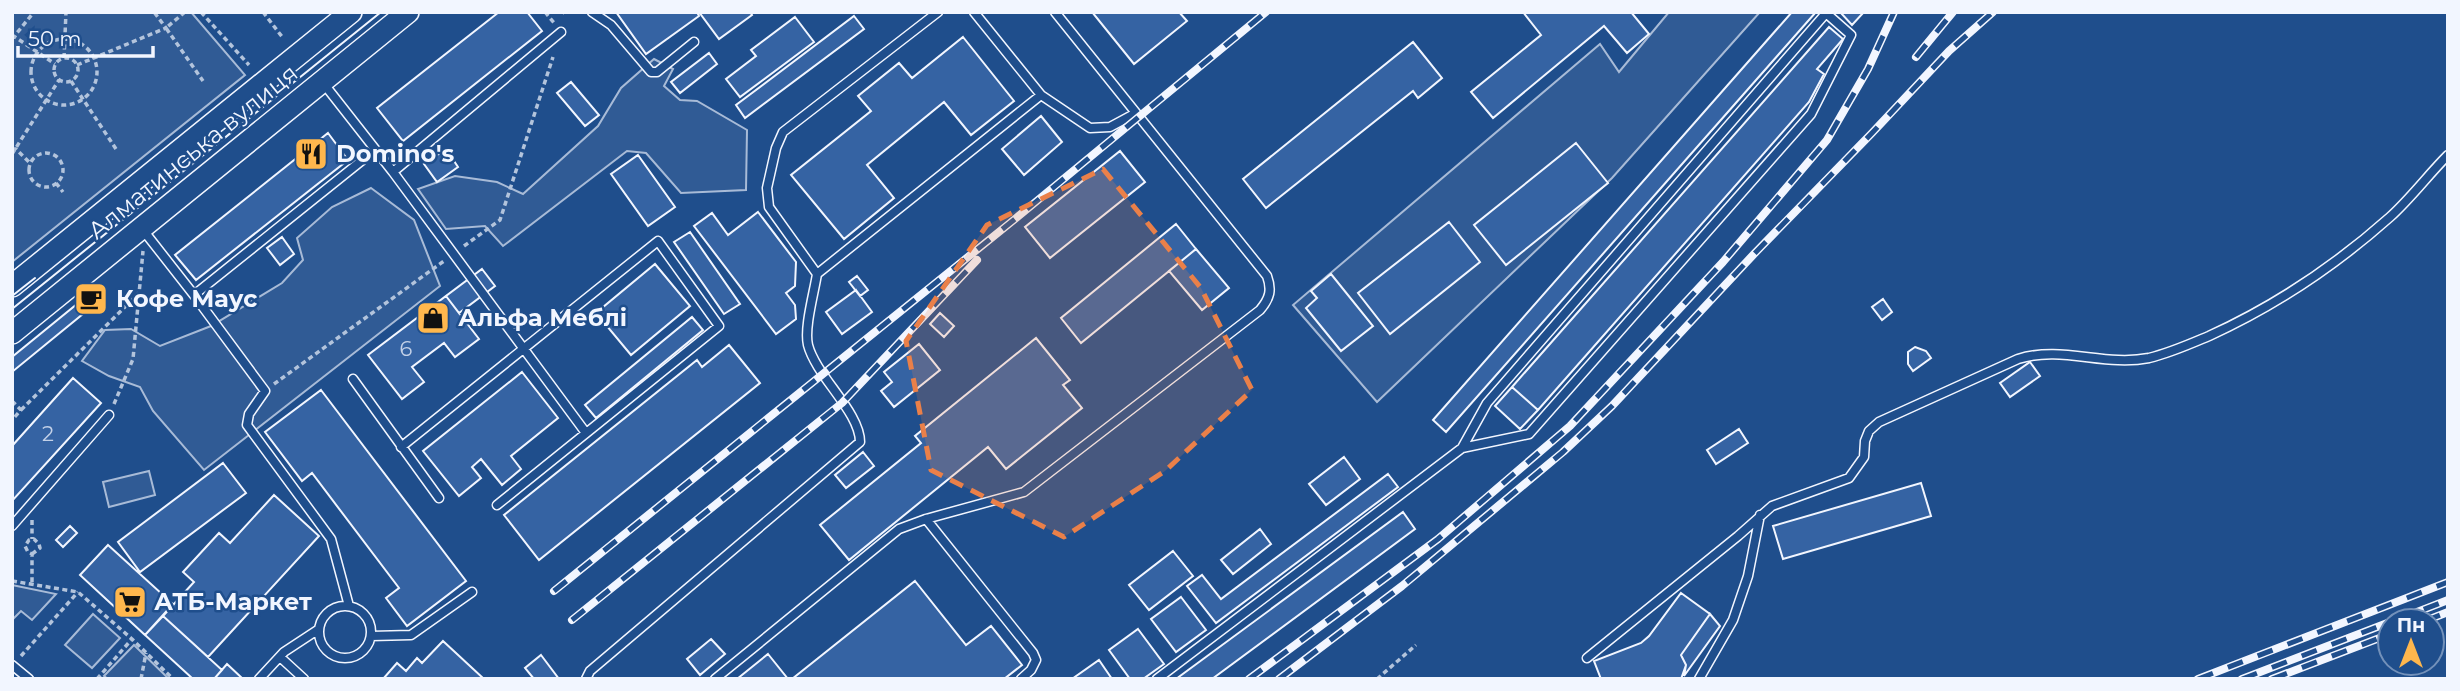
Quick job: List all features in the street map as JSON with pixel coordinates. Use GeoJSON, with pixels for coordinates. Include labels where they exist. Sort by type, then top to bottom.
{"type":"FeatureCollection","features":[{"type":"Feature","properties":{"kind":"street","name":"Алматинська вулиця"},"geometry":{"type":"LineString","coordinates":[[12,286],[351,12]]}},
{"type":"Feature","properties":{"kind":"street","name":"Алматинська вулиця"},"geometry":{"type":"LineString","coordinates":[[12,333],[143,236],[408,12]]}},
{"type":"Feature","properties":{"kind":"lane"},"geometry":{"type":"LineString","coordinates":[[592,12],[611,24],[651,72],[657,72],[694,42]]}},
{"type":"Feature","properties":{"kind":"lane"},"geometry":{"type":"LineString","coordinates":[[817,274],[769,207],[767,188],[779,139],[790,125],[938,12]]}},
{"type":"Feature","properties":{"kind":"lane"},"geometry":{"type":"LineString","coordinates":[[974,12],[1041,95],[1090,128],[1110,127],[1136,113]]}},
{"type":"Feature","properties":{"kind":"lane"},"geometry":{"type":"LineString","coordinates":[[715,679],[899,528],[1024,492],[1260,310],[1268,301],[1271,288],[1267,276],[1055,12]]}},
{"type":"Feature","properties":{"kind":"lane"},"geometry":{"type":"LineString","coordinates":[[1157,679],[1462,448],[1487,402],[1827,13],[1851,35],[1811,114],[1529,434],[1462,448]]}},
{"type":"Feature","properties":{"kind":"lane"},"geometry":{"type":"LineString","coordinates":[[393,172],[561,32]]}},
{"type":"Feature","properties":{"kind":"lane"},"geometry":{"type":"LineString","coordinates":[[322,82],[393,172],[586,433]]}},
{"type":"Feature","properties":{"kind":"lane"},"geometry":{"type":"LineString","coordinates":[[586,679],[590,671],[860,442],[858,428],[815,362],[807,342],[817,274],[1041,95]]}},
{"type":"Feature","properties":{"kind":"lane"},"geometry":{"type":"LineString","coordinates":[[194,295],[376,150]]}},
{"type":"Feature","properties":{"kind":"lane"},"geometry":{"type":"LineString","coordinates":[[1587,658],[1772,506],[1849,478],[1864,457],[1864,441],[1868,431],[1879,422],[2036,353],[2107,359],[2148,358],[2189,345],[2265,309],[2296,289],[2390,218],[2448,155]]}},
{"type":"Feature","properties":{"kind":"lane"},"geometry":{"type":"LineString","coordinates":[[143,236],[194,295],[265,391],[249,414],[247,425],[331,539],[349,606]]}},
{"type":"Feature","properties":{"kind":"lane"},"geometry":{"type":"LineString","coordinates":[[401,447],[657,241],[719,326],[497,505]]}},
{"type":"Feature","properties":{"kind":"lane"},"geometry":{"type":"LineString","coordinates":[[353,379],[439,498]]}},
{"type":"Feature","properties":{"kind":"lane"},"geometry":{"type":"LineString","coordinates":[[12,526],[109,415]]}},
{"type":"Feature","properties":{"kind":"lane"},"geometry":{"type":"LineString","coordinates":[[1699,679],[1733,620],[1748,576],[1760,515]]}},
{"type":"Feature","properties":{"kind":"lane"},"geometry":{"type":"LineString","coordinates":[[926,519],[1033,653],[1036,660],[1034,666],[1021,679]]}},
{"type":"Feature","properties":{"kind":"lane"},"geometry":{"type":"LineString","coordinates":[[371,636],[411,635],[472,592]]}},
{"type":"Feature","properties":{"kind":"lane"},"geometry":{"type":"LineString","coordinates":[[349,606],[357,609],[369,620],[371,636],[363,652],[347,659],[330,654],[323,647],[319,629],[321,621],[333,609],[349,606]]}},
{"type":"Feature","properties":{"kind":"lane"},"geometry":{"type":"LineString","coordinates":[[259,679],[280,657],[319,629]]}},
{"type":"Feature","properties":{"kind":"lane"},"geometry":{"type":"LineString","coordinates":[[280,657],[304,679]]}},
{"type":"Feature","properties":{"kind":"lane"},"geometry":{"type":"LineString","coordinates":[[12,665],[29,679]]}},
{"type":"Feature","properties":{"kind":"path"},"geometry":{"type":"LineString","coordinates":[[34,12],[13,37],[55,64]]}},
{"type":"Feature","properties":{"kind":"path"},"geometry":{"type":"LineString","coordinates":[[64,58],[66,12]]}},
{"type":"Feature","properties":{"kind":"path"},"geometry":{"type":"LineString","coordinates":[[154,12],[203,81]]}},
{"type":"Feature","properties":{"kind":"path"},"geometry":{"type":"LineString","coordinates":[[77,65],[166,28],[185,12]]}},
{"type":"Feature","properties":{"kind":"path"},"geometry":{"type":"LineString","coordinates":[[201,12],[249,65]]}},
{"type":"Feature","properties":{"kind":"path"},"geometry":{"type":"LineString","coordinates":[[263,12],[282,37]]}},
{"type":"Feature","properties":{"kind":"path"},"geometry":{"type":"LineString","coordinates":[[65,39],[81,44],[94,57],[97,66],[95,85],[83,99],[66,105],[48,100],[36,89],[33,82],[33,62],[37,53],[53,41],[65,39]]}},
{"type":"Feature","properties":{"kind":"path"},"geometry":{"type":"LineString","coordinates":[[55,64],[64,58]]}},
{"type":"Feature","properties":{"kind":"path"},"geometry":{"type":"LineString","coordinates":[[55,64],[54,74],[59,80],[71,81],[77,75],[77,65],[64,58]]}},
{"type":"Feature","properties":{"kind":"path"},"geometry":{"type":"LineString","coordinates":[[12,154],[59,80]]}},
{"type":"Feature","properties":{"kind":"path"},"geometry":{"type":"LineString","coordinates":[[71,81],[116,149]]}},
{"type":"Feature","properties":{"kind":"path"},"geometry":{"type":"LineString","coordinates":[[14,149],[30,163]]}},
{"type":"Feature","properties":{"kind":"path"},"geometry":{"type":"LineString","coordinates":[[44,153],[58,158],[63,171],[56,183],[50,186],[37,185],[29,174],[30,163],[44,153]]}},
{"type":"Feature","properties":{"kind":"path"},"geometry":{"type":"LineString","coordinates":[[56,183],[63,192]]}},
{"type":"Feature","properties":{"kind":"path"},"geometry":{"type":"LineString","coordinates":[[109,415],[133,359],[143,236]]}},
{"type":"Feature","properties":{"kind":"path"},"geometry":{"type":"LineString","coordinates":[[12,420],[139,293]]}},
{"type":"Feature","properties":{"kind":"path"},"geometry":{"type":"LineString","coordinates":[[12,401],[22,410]]}},
{"type":"Feature","properties":{"kind":"path"},"geometry":{"type":"LineString","coordinates":[[34,539],[40,548],[32,554],[26,551],[25,546],[29,540],[34,539]]}},
{"type":"Feature","properties":{"kind":"path"},"geometry":{"type":"LineString","coordinates":[[32,554],[32,584]]}},
{"type":"Feature","properties":{"kind":"path"},"geometry":{"type":"LineString","coordinates":[[12,580],[78,592],[173,679]]}},
{"type":"Feature","properties":{"kind":"path"},"geometry":{"type":"LineString","coordinates":[[12,665],[78,592]]}},
{"type":"Feature","properties":{"kind":"path"},"geometry":{"type":"LineString","coordinates":[[97,679],[132,639]]}},
{"type":"Feature","properties":{"kind":"path"},"geometry":{"type":"LineString","coordinates":[[1377,679],[1416,645]]}},
{"type":"Feature","properties":{"kind":"path"},"geometry":{"type":"LineString","coordinates":[[141,679],[146,653]]}},
{"type":"Feature","properties":{"kind":"highlighted area"},"geometry":{"type":"Polygon","coordinates":[[[1103,169],[1201,288],[1252,390],[1165,471],[1064,537],[931,470],[906,341],[987,225],[1103,169]]]}},
{"type":"Feature","properties":{"kind":"shaded area"},"geometry":{"type":"Polygon","coordinates":[[[12,12],[191,12],[245,75],[12,262],[12,12]]]}},
{"type":"Feature","properties":{"kind":"shaded area"},"geometry":{"type":"Polygon","coordinates":[[[1669,12],[1760,12],[1612,178],[1377,402],[1293,305],[1600,44],[1619,72],[1669,12]]]}},
{"type":"Feature","properties":{"kind":"shaded area"},"geometry":{"type":"Polygon","coordinates":[[[654,59],[673,69],[664,86],[680,100],[697,101],[747,130],[746,190],[681,193],[646,153],[627,151],[503,246],[485,226],[446,229],[418,189],[455,176],[497,182],[523,194],[598,126],[621,88],[654,59]]]}},
{"type":"Feature","properties":{"kind":"shaded area"},"geometry":{"type":"Polygon","coordinates":[[[371,188],[414,220],[440,286],[204,470],[153,411],[140,387],[109,376],[82,361],[105,330],[131,329],[160,346],[211,326],[282,283],[303,260],[297,238],[332,207],[371,188]]]}},
{"type":"Feature","properties":{"kind":"shaded area"},"geometry":{"type":"Polygon","coordinates":[[[149,471],[155,495],[109,507],[103,482],[149,471]]]}},
{"type":"Feature","properties":{"kind":"shaded area"},"geometry":{"type":"Polygon","coordinates":[[[12,585],[56,594],[32,620],[21,611],[12,620],[12,585]]]}},
{"type":"Feature","properties":{"kind":"shaded area"},"geometry":{"type":"Polygon","coordinates":[[[93,614],[120,638],[92,668],[65,645],[93,614]]]}},
{"type":"Feature","properties":{"kind":"shaded area"},"geometry":{"type":"Polygon","coordinates":[[[134,645],[169,679],[108,679],[104,676],[134,645]]]}},
{"type":"Feature","properties":{"kind":"building"},"geometry":{"type":"Polygon","coordinates":[[[499,12],[527,12],[542,31],[403,141],[377,108],[499,12]]]}},
{"type":"Feature","properties":{"kind":"building"},"geometry":{"type":"Polygon","coordinates":[[[616,12],[697,12],[699,16],[646,54],[616,12]]]}},
{"type":"Feature","properties":{"kind":"building"},"geometry":{"type":"Polygon","coordinates":[[[699,12],[750,12],[752,15],[719,39],[699,12]]]}},
{"type":"Feature","properties":{"kind":"building"},"geometry":{"type":"Polygon","coordinates":[[[1092,12],[1179,12],[1187,21],[1134,64],[1092,12]]]}},
{"type":"Feature","properties":{"kind":"building"},"geometry":{"type":"Polygon","coordinates":[[[1523,12],[1631,12],[1649,34],[1627,53],[1604,26],[1493,118],[1471,92],[1541,35],[1523,12]]]}},
{"type":"Feature","properties":{"kind":"building"},"geometry":{"type":"Polygon","coordinates":[[[1792,12],[1816,12],[1446,432],[1433,420],[1792,12]]]}},
{"type":"Feature","properties":{"kind":"building"},"geometry":{"type":"Polygon","coordinates":[[[1840,12],[1864,12],[1852,25],[1840,12]]]}},
{"type":"Feature","properties":{"kind":"building"},"geometry":{"type":"Polygon","coordinates":[[[854,16],[864,29],[745,118],[736,105],[854,16]]]}},
{"type":"Feature","properties":{"kind":"building"},"geometry":{"type":"Polygon","coordinates":[[[795,17],[814,42],[740,97],[726,79],[756,56],[751,50],[795,17]]]}},
{"type":"Feature","properties":{"kind":"building"},"geometry":{"type":"Polygon","coordinates":[[[1829,27],[1843,39],[1817,69],[1824,74],[1809,102],[1538,410],[1512,387],[1829,27]]]}},
{"type":"Feature","properties":{"kind":"building"},"geometry":{"type":"Polygon","coordinates":[[[963,37],[1014,101],[971,135],[944,102],[867,165],[894,198],[844,239],[791,175],[871,111],[858,96],[899,63],[912,78],[963,37]]]}},
{"type":"Feature","properties":{"kind":"building"},"geometry":{"type":"Polygon","coordinates":[[[1413,42],[1442,78],[1418,98],[1413,91],[1266,208],[1243,179],[1413,42]]]}},
{"type":"Feature","properties":{"kind":"building"},"geometry":{"type":"Polygon","coordinates":[[[709,53],[717,64],[680,93],[671,82],[709,53]]]}},
{"type":"Feature","properties":{"kind":"building"},"geometry":{"type":"Polygon","coordinates":[[[571,82],[599,115],[585,126],[557,93],[571,82]]]}},
{"type":"Feature","properties":{"kind":"building"},"geometry":{"type":"Polygon","coordinates":[[[1041,116],[1062,142],[1024,175],[1002,149],[1041,116]]]}},
{"type":"Feature","properties":{"kind":"building"},"geometry":{"type":"Polygon","coordinates":[[[328,133],[348,160],[196,280],[175,255],[328,133]]]}},
{"type":"Feature","properties":{"kind":"building"},"geometry":{"type":"Polygon","coordinates":[[[1576,143],[1608,183],[1506,265],[1474,225],[1576,143]]]}},
{"type":"Feature","properties":{"kind":"building"},"geometry":{"type":"Polygon","coordinates":[[[446,149],[458,167],[437,182],[424,164],[446,149]]]}},
{"type":"Feature","properties":{"kind":"building"},"geometry":{"type":"Polygon","coordinates":[[[1120,151],[1145,182],[1050,258],[1025,227],[1120,151]]]}},
{"type":"Feature","properties":{"kind":"building"},"geometry":{"type":"Polygon","coordinates":[[[638,155],[675,207],[648,226],[611,174],[638,155]]]}},
{"type":"Feature","properties":{"kind":"building"},"geometry":{"type":"Polygon","coordinates":[[[758,212],[796,262],[795,286],[786,293],[795,305],[796,319],[776,334],[694,226],[712,213],[728,235],[758,212]]]}},
{"type":"Feature","properties":{"kind":"building"},"geometry":{"type":"Polygon","coordinates":[[[1449,222],[1480,262],[1390,334],[1358,293],[1449,222]]]}},
{"type":"Feature","properties":{"kind":"building"},"geometry":{"type":"Polygon","coordinates":[[[1176,224],[1196,249],[1081,343],[1061,318],[1176,224]]]}},
{"type":"Feature","properties":{"kind":"building"},"geometry":{"type":"Polygon","coordinates":[[[690,232],[740,304],[724,314],[674,242],[690,232]]]}},
{"type":"Feature","properties":{"kind":"building"},"geometry":{"type":"Polygon","coordinates":[[[282,237],[294,254],[280,265],[267,248],[282,237]]]}},
{"type":"Feature","properties":{"kind":"building"},"geometry":{"type":"Polygon","coordinates":[[[1196,249],[1229,288],[1202,310],[1169,271],[1196,249]]]}},
{"type":"Feature","properties":{"kind":"building"},"geometry":{"type":"Polygon","coordinates":[[[655,264],[690,306],[631,355],[596,313],[655,264]]]}},
{"type":"Feature","properties":{"kind":"building"},"geometry":{"type":"Polygon","coordinates":[[[482,269],[495,286],[459,313],[446,296],[482,269]]]}},
{"type":"Feature","properties":{"kind":"building"},"geometry":{"type":"Polygon","coordinates":[[[1331,274],[1373,326],[1341,351],[1306,308],[1317,298],[1311,291],[1331,274]]]}},
{"type":"Feature","properties":{"kind":"building"},"geometry":{"type":"Polygon","coordinates":[[[857,276],[868,290],[860,296],[849,282],[857,276]]]}},
{"type":"Feature","properties":{"kind":"building"},"geometry":{"type":"Polygon","coordinates":[[[856,290],[872,312],[842,334],[826,312],[856,290]]]}},
{"type":"Feature","properties":{"kind":"building"},"geometry":{"type":"Polygon","coordinates":[[[93,291],[100,300],[12,372],[12,357],[93,291]]]}},
{"type":"Feature","properties":{"kind":"building"},"geometry":{"type":"Polygon","coordinates":[[[446,296],[479,339],[455,357],[444,343],[412,367],[424,382],[402,399],[368,355],[446,296]]]}},
{"type":"Feature","properties":{"kind":"building"},"geometry":{"type":"Polygon","coordinates":[[[1883,299],[1892,312],[1882,320],[1872,307],[1883,299]]]}},
{"type":"Feature","properties":{"kind":"building"},"geometry":{"type":"Polygon","coordinates":[[[940,313],[954,326],[944,337],[930,324],[940,313]]]}},
{"type":"Feature","properties":{"kind":"building"},"geometry":{"type":"Polygon","coordinates":[[[692,317],[703,330],[596,418],[585,405],[692,317]]]}},
{"type":"Feature","properties":{"kind":"building"},"geometry":{"type":"Polygon","coordinates":[[[1036,338],[1070,380],[1063,385],[1082,408],[1006,469],[988,447],[849,560],[820,525],[921,443],[915,436],[1036,338]]]}},
{"type":"Feature","properties":{"kind":"building"},"geometry":{"type":"Polygon","coordinates":[[[919,344],[940,370],[894,407],[881,391],[892,382],[884,372],[919,344]]]}},
{"type":"Feature","properties":{"kind":"building"},"geometry":{"type":"Polygon","coordinates":[[[729,345],[760,383],[539,560],[504,515],[697,360],[702,367],[729,345]]]}},
{"type":"Feature","properties":{"kind":"building"},"geometry":{"type":"Polygon","coordinates":[[[1915,347],[1926,351],[1931,358],[1913,371],[1908,364],[1908,352],[1915,347]]]}},
{"type":"Feature","properties":{"kind":"building"},"geometry":{"type":"Polygon","coordinates":[[[2030,362],[2040,376],[2010,397],[2000,383],[2030,362]]]}},
{"type":"Feature","properties":{"kind":"building"},"geometry":{"type":"Polygon","coordinates":[[[522,372],[558,418],[511,456],[521,469],[502,485],[481,459],[472,467],[481,478],[459,496],[423,451],[522,372]]]}},
{"type":"Feature","properties":{"kind":"building"},"geometry":{"type":"Polygon","coordinates":[[[73,378],[101,403],[12,501],[12,446],[73,378]]]}},
{"type":"Feature","properties":{"kind":"building"},"geometry":{"type":"Polygon","coordinates":[[[1512,387],[1538,410],[1520,429],[1495,406],[1512,387]]]}},
{"type":"Feature","properties":{"kind":"building"},"geometry":{"type":"Polygon","coordinates":[[[321,390],[466,581],[407,626],[386,598],[399,588],[312,473],[302,481],[265,432],[321,390]]]}},
{"type":"Feature","properties":{"kind":"building"},"geometry":{"type":"Polygon","coordinates":[[[1739,429],[1748,443],[1716,464],[1707,450],[1739,429]]]}},
{"type":"Feature","properties":{"kind":"building"},"geometry":{"type":"Polygon","coordinates":[[[863,452],[874,466],[846,488],[835,475],[863,452]]]}},
{"type":"Feature","properties":{"kind":"building"},"geometry":{"type":"Polygon","coordinates":[[[1344,457],[1360,479],[1326,505],[1309,484],[1344,457]]]}},
{"type":"Feature","properties":{"kind":"building"},"geometry":{"type":"Polygon","coordinates":[[[223,463],[246,493],[140,572],[118,542],[223,463]]]}},
{"type":"Feature","properties":{"kind":"building"},"geometry":{"type":"Polygon","coordinates":[[[1388,474],[1398,487],[1216,623],[1187,586],[1202,575],[1221,599],[1388,474]]]}},
{"type":"Feature","properties":{"kind":"building"},"geometry":{"type":"Polygon","coordinates":[[[1921,483],[1931,516],[1783,559],[1773,526],[1921,483]]]}},
{"type":"Feature","properties":{"kind":"building"},"geometry":{"type":"Polygon","coordinates":[[[274,495],[319,536],[208,657],[163,616],[194,582],[183,572],[219,533],[230,543],[274,495]]]}},
{"type":"Feature","properties":{"kind":"building"},"geometry":{"type":"Polygon","coordinates":[[[1403,512],[1415,529],[1212,679],[1176,679],[1403,512]]]}},
{"type":"Feature","properties":{"kind":"building"},"geometry":{"type":"Polygon","coordinates":[[[70,526],[77,533],[63,547],[56,540],[70,526]]]}},
{"type":"Feature","properties":{"kind":"building"},"geometry":{"type":"Polygon","coordinates":[[[1260,529],[1271,544],[1233,574],[1221,560],[1260,529]]]}},
{"type":"Feature","properties":{"kind":"building"},"geometry":{"type":"Polygon","coordinates":[[[108,545],[173,604],[145,635],[80,575],[108,545]]]}},
{"type":"Feature","properties":{"kind":"building"},"geometry":{"type":"Polygon","coordinates":[[[1173,551],[1193,576],[1149,610],[1129,585],[1173,551]]]}},
{"type":"Feature","properties":{"kind":"building"},"geometry":{"type":"Polygon","coordinates":[[[915,581],[966,645],[991,626],[1022,665],[1004,679],[792,679],[915,581]]]}},
{"type":"Feature","properties":{"kind":"building"},"geometry":{"type":"Polygon","coordinates":[[[1681,593],[1710,614],[1681,655],[1686,665],[1681,679],[1601,679],[1594,661],[1641,643],[1681,593]]]}},
{"type":"Feature","properties":{"kind":"building"},"geometry":{"type":"Polygon","coordinates":[[[1181,597],[1206,630],[1176,652],[1151,619],[1181,597]]]}},
{"type":"Feature","properties":{"kind":"building"},"geometry":{"type":"Polygon","coordinates":[[[1710,614],[1720,626],[1684,676],[1686,665],[1681,655],[1710,614]]]}},
{"type":"Feature","properties":{"kind":"building"},"geometry":{"type":"Polygon","coordinates":[[[163,616],[222,670],[214,679],[193,679],[145,635],[163,616]]]}},
{"type":"Feature","properties":{"kind":"building"},"geometry":{"type":"Polygon","coordinates":[[[1138,629],[1164,664],[1143,679],[1130,679],[1109,650],[1138,629]]]}},
{"type":"Feature","properties":{"kind":"building"},"geometry":{"type":"Polygon","coordinates":[[[711,639],[725,654],[700,675],[687,659],[711,639]]]}},
{"type":"Feature","properties":{"kind":"building"},"geometry":{"type":"Polygon","coordinates":[[[443,641],[484,679],[383,679],[397,663],[406,671],[417,658],[422,663],[443,641]]]}},
{"type":"Feature","properties":{"kind":"building"},"geometry":{"type":"Polygon","coordinates":[[[768,654],[788,679],[737,679],[768,654]]]}},
{"type":"Feature","properties":{"kind":"building"},"geometry":{"type":"Polygon","coordinates":[[[541,655],[559,679],[534,679],[525,668],[541,655]]]}},
{"type":"Feature","properties":{"kind":"building"},"geometry":{"type":"Polygon","coordinates":[[[1099,660],[1112,679],[1072,679],[1099,660]]]}},
{"type":"Feature","properties":{"kind":"building"},"geometry":{"type":"Polygon","coordinates":[[[227,664],[243,679],[214,679],[227,664]]]}},
{"type":"Feature","properties":{"kind":"tram line"},"geometry":{"type":"LineString","coordinates":[[12,309],[381,12]]}},
{"type":"Feature","properties":{"kind":"tram line"},"geometry":{"type":"LineString","coordinates":[[12,296],[35,278]]}},
{"type":"Feature","properties":{"kind":"railway"},"geometry":{"type":"LineString","coordinates":[[554,591],[1015,219],[1266,12]]}},
{"type":"Feature","properties":{"kind":"railway"},"geometry":{"type":"LineString","coordinates":[[1249,679],[1438,539],[1570,426],[1723,262],[1827,140],[1868,69],[1894,12]]}},
{"type":"Feature","properties":{"kind":"railway"},"geometry":{"type":"LineString","coordinates":[[1916,57],[1953,12]]}},
{"type":"Feature","properties":{"kind":"railway"},"geometry":{"type":"LineString","coordinates":[[1279,679],[1402,586],[1563,452],[1612,406],[1949,51],[1993,12]]}},
{"type":"Feature","properties":{"kind":"railway"},"geometry":{"type":"LineString","coordinates":[[572,620],[842,403],[977,260]]}},
{"type":"Feature","properties":{"kind":"railway"},"geometry":{"type":"LineString","coordinates":[[2198,679],[2448,582]]}},
{"type":"Feature","properties":{"kind":"railway"},"geometry":{"type":"LineString","coordinates":[[2430,607],[2448,600]]}},
{"type":"Feature","properties":{"kind":"railway"},"geometry":{"type":"LineString","coordinates":[[2242,679],[2376,627]]}},
{"type":"Feature","properties":{"kind":"railway"},"geometry":{"type":"LineString","coordinates":[[2272,679],[2376,639]]}},
{"type":"Feature","properties":{"kind":"place","name":"Domino's"},"geometry":{"type":"Point","coordinates":[311,154]}},
{"type":"Feature","properties":{"kind":"place","name":"Кофе Маус"},"geometry":{"type":"Point","coordinates":[91,299]}},
{"type":"Feature","properties":{"kind":"place","name":"Альфа Меблі"},"geometry":{"type":"Point","coordinates":[433,318]}},
{"type":"Feature","properties":{"kind":"place","name":"АТБ-Маркет"},"geometry":{"type":"Point","coordinates":[130,602]}}]}
